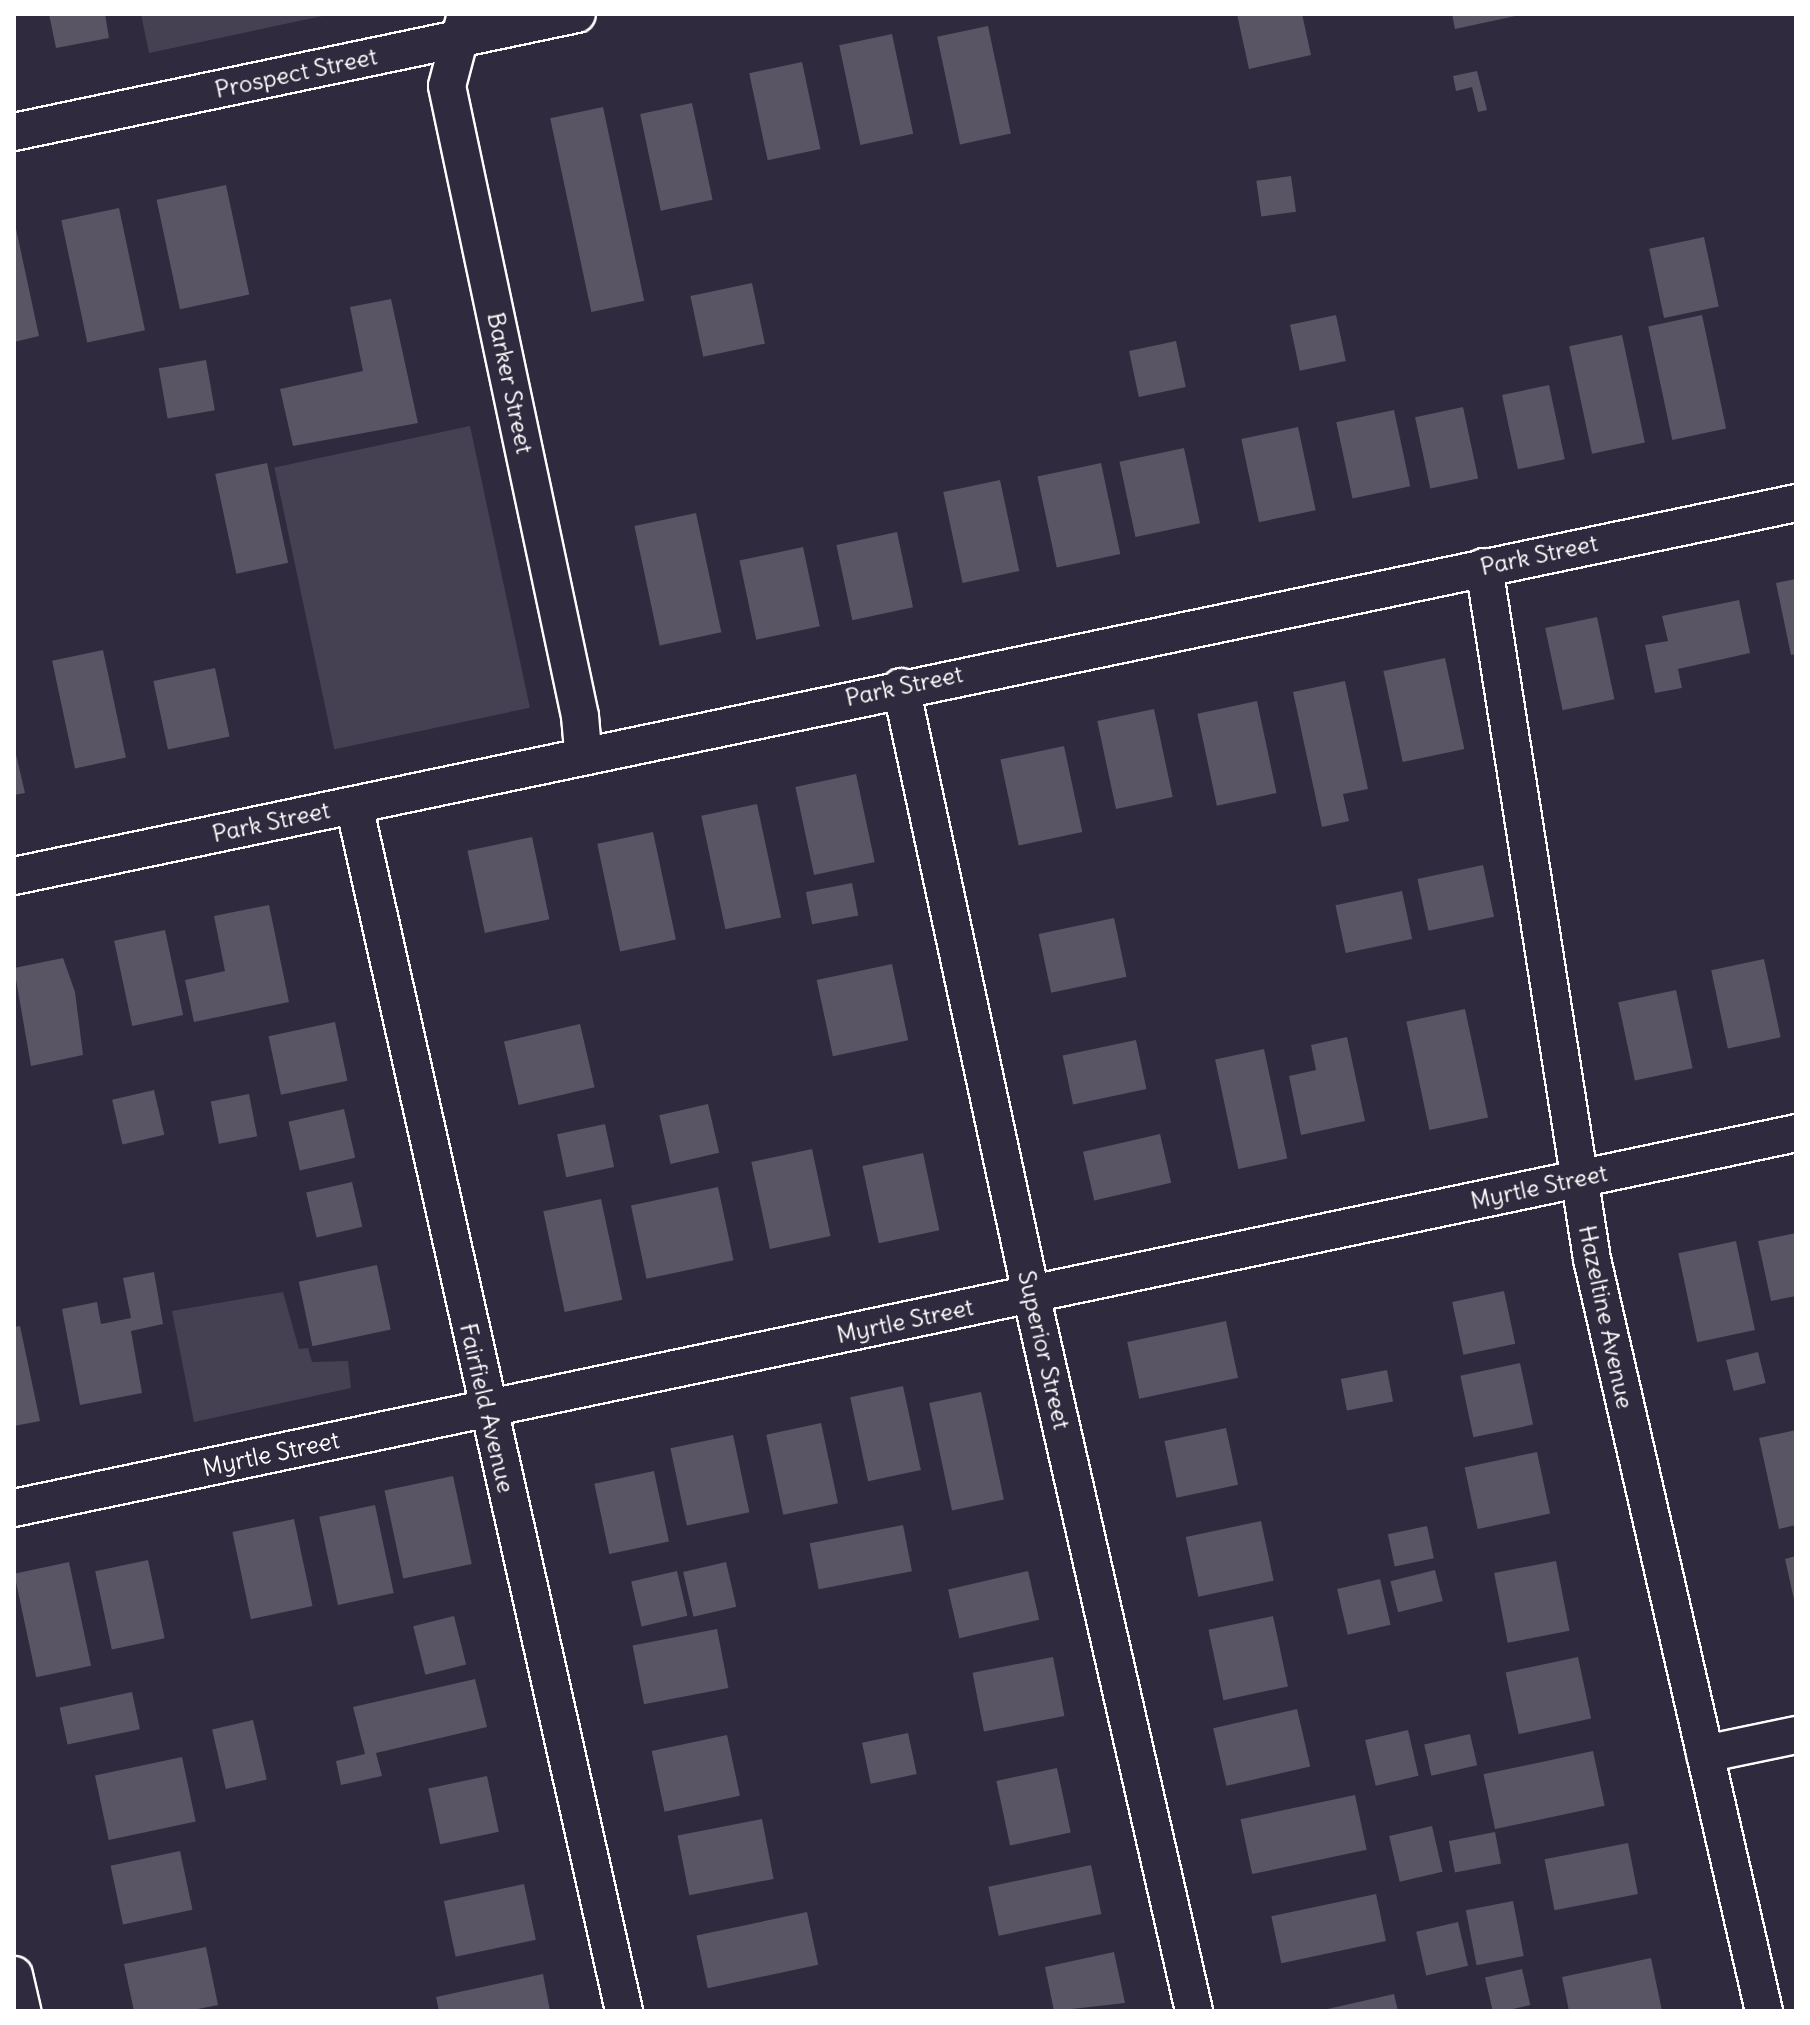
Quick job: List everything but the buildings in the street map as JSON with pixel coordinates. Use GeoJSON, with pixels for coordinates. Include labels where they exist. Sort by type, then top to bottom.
{"type":"FeatureCollection","features":[{"type":"Feature","properties":{"kind":"street","name":"Prospect Street"},"geometry":{"type":"LineString","coordinates":[[14,132],[462,26],[577,14]]}},
{"type":"Feature","properties":{"kind":"street","name":"Barker Street"},"geometry":{"type":"LineString","coordinates":[[462,26],[447,86],[580,716],[583,753]]}},
{"type":"Feature","properties":{"kind":"street","name":"Park Street"},"geometry":{"type":"LineString","coordinates":[[14,876],[354,805],[583,753],[1796,503]]}},
{"type":"Feature","properties":{"kind":"street","name":"Hazeltine Avenue"},"geometry":{"type":"LineString","coordinates":[[1484,567],[1577,1179],[1764,2011]]}},
{"type":"Feature","properties":{"kind":"street","name":"Superior Street"},"geometry":{"type":"LineString","coordinates":[[901,687],[1031,1294],[1194,2011]]}},
{"type":"Feature","properties":{"kind":"street","name":"Fairfield Avenue"},"geometry":{"type":"LineString","coordinates":[[354,805],[624,2011]]}},
{"type":"Feature","properties":{"kind":"street","name":"Myrtle Street"},"geometry":{"type":"LineString","coordinates":[[14,1508],[1796,1133]]}},
{"type":"Feature","properties":{"kind":"street"},"geometry":{"type":"LineString","coordinates":[[1705,1754],[1796,1735]]}},
{"type":"Feature","properties":{"kind":"street"},"geometry":{"type":"LineString","coordinates":[[14,1975],[22,2011]]}},
{"type":"Feature","properties":{"kind":"shaded area"},"geometry":{"type":"Polygon","coordinates":[[[141,14],[332,14],[149,53],[141,14]]]}},
{"type":"Feature","properties":{"kind":"shaded area"},"geometry":{"type":"Polygon","coordinates":[[[470,426],[530,708],[334,749],[274,468],[470,426]]]}},
{"type":"Feature","properties":{"kind":"shaded area"},"geometry":{"type":"Polygon","coordinates":[[[283,1292],[299,1349],[308,1348],[312,1362],[348,1361],[351,1388],[194,1422],[172,1311],[283,1292]]]}}]}
